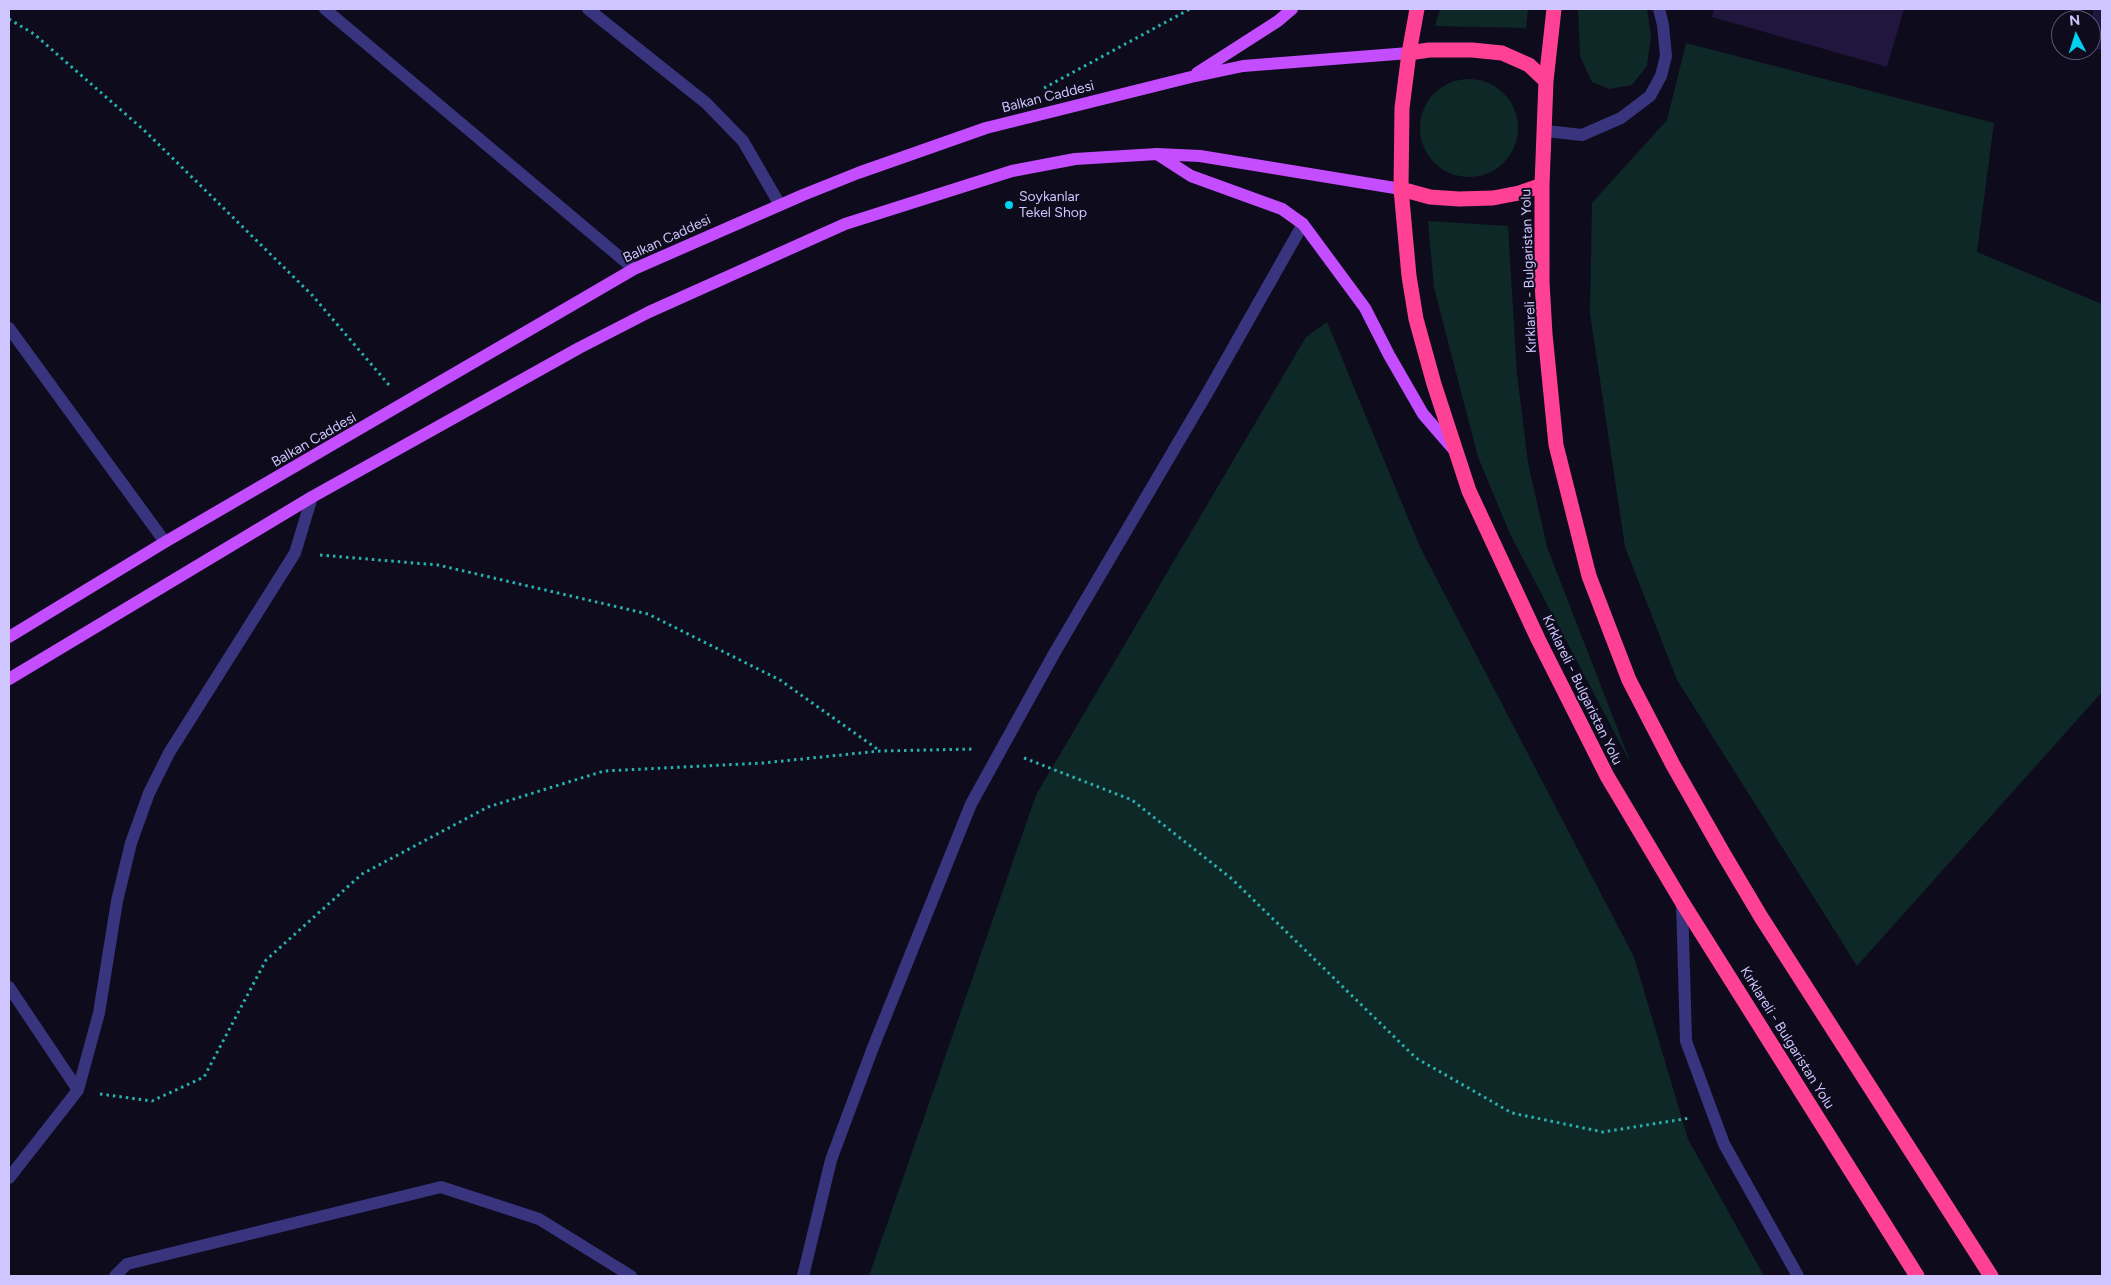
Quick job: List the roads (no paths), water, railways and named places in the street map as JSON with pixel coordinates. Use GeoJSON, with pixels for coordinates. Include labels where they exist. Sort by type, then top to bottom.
{"type":"FeatureCollection","features":[{"type":"Feature","properties":{"kind":"highway","name":"Kırklareli - Bulgaristan Yolu"},"geometry":{"type":"LineString","coordinates":[[1417,9],[1408,53],[1402,108],[1401,189],[1409,276],[1416,319],[1434,384],[1469,491],[1538,639],[1606,776],[1682,902],[1917,1276]]}},
{"type":"Feature","properties":{"kind":"highway","name":"Kırklareli - Bulgaristan Yolu"},"geometry":{"type":"LineString","coordinates":[[1554,9],[1546,81],[1546,131],[1542,185],[1543,300],[1556,445],[1589,576],[1629,680],[1673,765],[1761,917],[1991,1276]]}},
{"type":"Feature","properties":{"kind":"highway"},"geometry":{"type":"LineString","coordinates":[[1408,53],[1428,50],[1472,50],[1502,53],[1529,65],[1546,81]]}},
{"type":"Feature","properties":{"kind":"highway"},"geometry":{"type":"LineString","coordinates":[[1401,189],[1430,197],[1467,199],[1493,198],[1519,193],[1542,185]]}},
{"type":"Feature","properties":{"kind":"main road"},"geometry":{"type":"LineString","coordinates":[[1191,76],[1292,9]]}},
{"type":"Feature","properties":{"kind":"main road","name":"Balkan Caddesi"},"geometry":{"type":"LineString","coordinates":[[9,636],[165,542],[634,269],[780,205],[858,173],[986,128],[1191,76],[1243,66],[1408,53]]}},
{"type":"Feature","properties":{"kind":"main road"},"geometry":{"type":"LineString","coordinates":[[1157,154],[1191,176],[1282,208],[1303,224],[1365,308],[1389,355],[1423,414],[1457,454]]}},
{"type":"Feature","properties":{"kind":"main road"},"geometry":{"type":"LineString","coordinates":[[9,680],[312,497],[579,348],[649,312],[845,224],[1012,171],[1075,159],[1157,154],[1200,156],[1401,189]]}},
{"type":"Feature","properties":{"kind":"street"},"geometry":{"type":"LineString","coordinates":[[325,9],[634,269]]}},
{"type":"Feature","properties":{"kind":"street"},"geometry":{"type":"LineString","coordinates":[[588,9],[706,103],[743,141],[780,205]]}},
{"type":"Feature","properties":{"kind":"street"},"geometry":{"type":"LineString","coordinates":[[1546,131],[1582,134],[1621,118],[1650,96],[1661,76],[1666,56],[1663,25],[1659,9]]}},
{"type":"Feature","properties":{"kind":"street"},"geometry":{"type":"LineString","coordinates":[[804,1276],[831,1160],[865,1068],[970,804],[1303,224]]}},
{"type":"Feature","properties":{"kind":"street"},"geometry":{"type":"LineString","coordinates":[[9,328],[165,542]]}},
{"type":"Feature","properties":{"kind":"street"},"geometry":{"type":"LineString","coordinates":[[9,1178],[78,1090],[99,1013],[117,902],[131,843],[149,793],[169,753],[295,553],[312,497]]}},
{"type":"Feature","properties":{"kind":"street"},"geometry":{"type":"LineString","coordinates":[[1682,902],[1686,1041],[1724,1144],[1748,1191],[1798,1276]]}},
{"type":"Feature","properties":{"kind":"street"},"geometry":{"type":"LineString","coordinates":[[9,987],[78,1090]]}},
{"type":"Feature","properties":{"kind":"street"},"geometry":{"type":"LineString","coordinates":[[116,1276],[127,1264],[441,1187],[539,1219],[631,1276]]}},
{"type":"Feature","properties":{"kind":"place","name":"Soykanlar Tekel Shop"},"geometry":{"type":"Point","coordinates":[1009,205]}}]}
